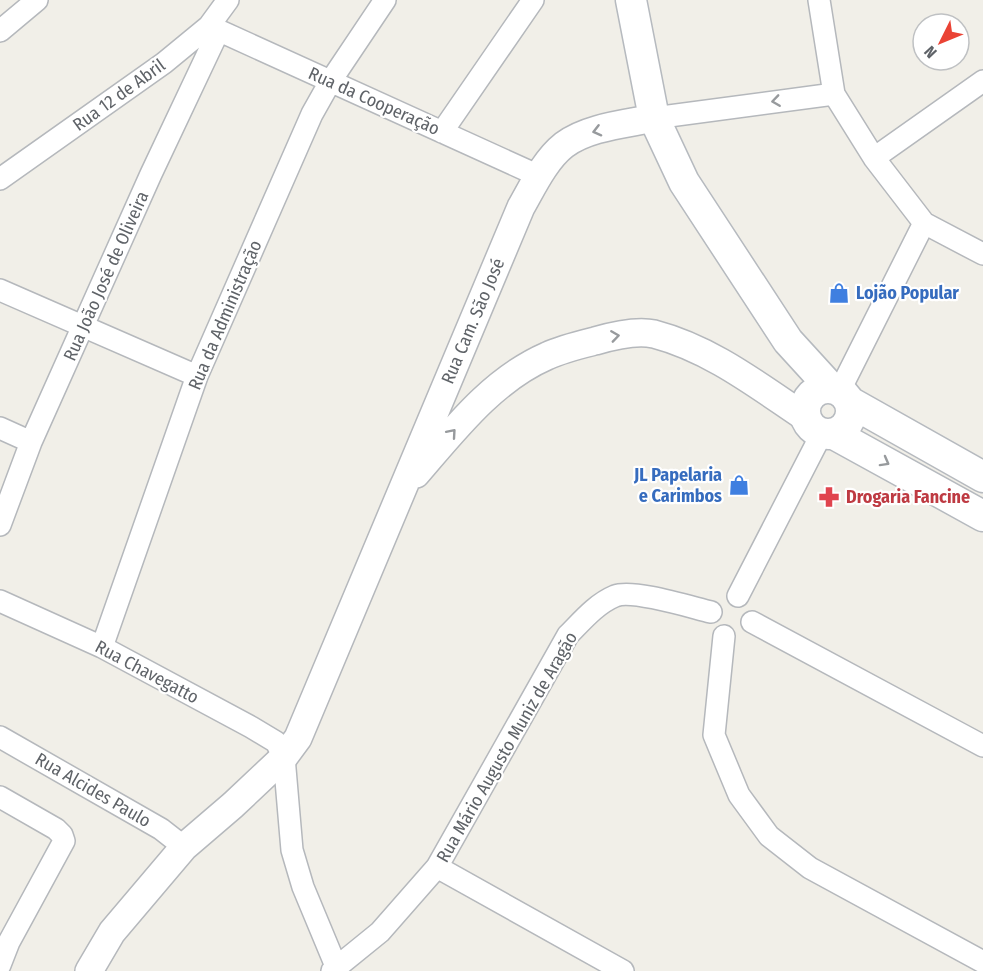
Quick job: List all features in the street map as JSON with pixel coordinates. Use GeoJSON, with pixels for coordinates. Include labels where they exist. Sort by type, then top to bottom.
{"type":"FeatureCollection","features":[{"type":"Feature","properties":{"kind":"main road"},"geometry":{"type":"LineString","coordinates":[[631,0],[654,118],[684,182],[788,342],[840,393],[852,412],[849,422],[843,429],[817,422]]}},
{"type":"Feature","properties":{"kind":"main road"},"geometry":{"type":"LineString","coordinates":[[788,342],[817,422],[983,516]]}},
{"type":"Feature","properties":{"kind":"main road"},"geometry":{"type":"LineString","coordinates":[[817,422],[811,394],[820,388],[840,393],[983,477]]}},
{"type":"Feature","properties":{"kind":"street"},"geometry":{"type":"LineString","coordinates":[[0,31],[37,0]]}},
{"type":"Feature","properties":{"kind":"street","name":"Rua 12 de Abril"},"geometry":{"type":"LineString","coordinates":[[0,179],[214,28],[228,0]]}},
{"type":"Feature","properties":{"kind":"street","name":"Rua da Administração"},"geometry":{"type":"LineString","coordinates":[[102,647],[197,376],[312,114],[330,82],[385,0]]}},
{"type":"Feature","properties":{"kind":"street"},"geometry":{"type":"LineString","coordinates":[[442,132],[533,0]]}},
{"type":"Feature","properties":{"kind":"street"},"geometry":{"type":"LineString","coordinates":[[819,0],[834,94],[874,158],[924,223],[983,254]]}},
{"type":"Feature","properties":{"kind":"street","name":"Rua da Cooperação"},"geometry":{"type":"LineString","coordinates":[[214,28],[539,176]]}},
{"type":"Feature","properties":{"kind":"street","name":"Rua João José de Oliveira"},"geometry":{"type":"LineString","coordinates":[[0,525],[31,442],[214,28]]}},
{"type":"Feature","properties":{"kind":"street"},"geometry":{"type":"LineString","coordinates":[[874,158],[983,81]]}},
{"type":"Feature","properties":{"kind":"street","name":"Rua Cam. São José"},"geometry":{"type":"LineString","coordinates":[[89,971],[112,932],[184,847],[284,757],[298,738],[521,207],[539,176],[565,145],[589,133],[654,118],[834,94]]}},
{"type":"Feature","properties":{"kind":"street"},"geometry":{"type":"LineString","coordinates":[[840,393],[924,223]]}},
{"type":"Feature","properties":{"kind":"street"},"geometry":{"type":"LineString","coordinates":[[0,290],[197,376]]}},
{"type":"Feature","properties":{"kind":"street"},"geometry":{"type":"LineString","coordinates":[[399,493],[475,407],[511,376],[547,356],[614,336],[651,334],[687,345],[717,358],[817,422],[738,596]]}},
{"type":"Feature","properties":{"kind":"street"},"geometry":{"type":"LineString","coordinates":[[446,385],[449,392],[461,402],[475,407]]}},
{"type":"Feature","properties":{"kind":"street"},"geometry":{"type":"LineString","coordinates":[[0,428],[31,442]]}},
{"type":"Feature","properties":{"kind":"street","name":"Rua Mário Augusto Muniz de Aragão"},"geometry":{"type":"LineString","coordinates":[[335,970],[380,932],[437,867],[568,635],[598,606],[617,595],[638,595],[711,612]]}},
{"type":"Feature","properties":{"kind":"street"},"geometry":{"type":"LineString","coordinates":[[724,596],[738,596],[744,598],[752,609],[752,621],[744,633],[738,636],[724,636],[713,626],[711,612],[718,600],[724,596]]}},
{"type":"Feature","properties":{"kind":"street","name":"Rua Chavegatto"},"geometry":{"type":"LineString","coordinates":[[0,601],[102,647],[251,727],[276,742],[284,757]]}},
{"type":"Feature","properties":{"kind":"street"},"geometry":{"type":"LineString","coordinates":[[752,621],[983,746]]}},
{"type":"Feature","properties":{"kind":"street"},"geometry":{"type":"LineString","coordinates":[[724,636],[714,735],[739,795],[769,836],[810,868],[983,962]]}},
{"type":"Feature","properties":{"kind":"street","name":"Rua Alcides Paulo"},"geometry":{"type":"LineString","coordinates":[[0,737],[161,828],[184,847]]}},
{"type":"Feature","properties":{"kind":"street"},"geometry":{"type":"LineString","coordinates":[[284,757],[292,850],[303,887],[335,970]]}},
{"type":"Feature","properties":{"kind":"street"},"geometry":{"type":"LineString","coordinates":[[0,797],[56,829],[64,841],[4,940],[0,965]]}},
{"type":"Feature","properties":{"kind":"street"},"geometry":{"type":"LineString","coordinates":[[437,867],[623,971]]}},
{"type":"Feature","properties":{"kind":"place","name":"Lojão Popular"},"geometry":{"type":"Point","coordinates":[839,293]}},
{"type":"Feature","properties":{"kind":"place","name":"JL Papelaria e Carimbos"},"geometry":{"type":"Point","coordinates":[739,485]}},
{"type":"Feature","properties":{"kind":"place","name":"Drogaria Fancine"},"geometry":{"type":"Point","coordinates":[829,497]}}]}
